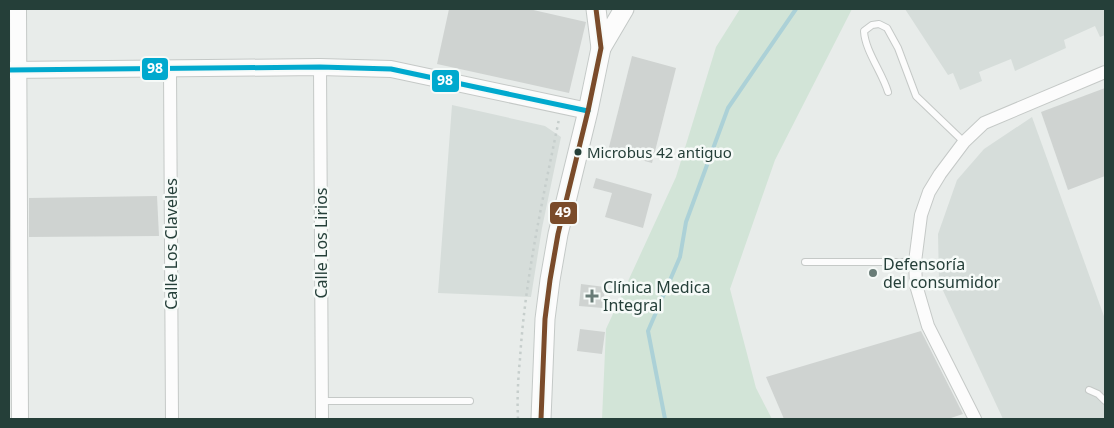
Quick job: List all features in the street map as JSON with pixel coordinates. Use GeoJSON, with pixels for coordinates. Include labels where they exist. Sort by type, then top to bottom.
{"type":"FeatureCollection","features":[{"type":"Feature","properties":{"kind":"main road"},"geometry":{"type":"LineString","coordinates":[[596,9],[601,48]]}},
{"type":"Feature","properties":{"kind":"main road"},"geometry":{"type":"LineString","coordinates":[[541,419],[545,319],[558,234],[588,111],[601,48],[624,9]]}},
{"type":"Feature","properties":{"kind":"street"},"geometry":{"type":"LineString","coordinates":[[18,9],[13,69],[20,419]]}},
{"type":"Feature","properties":{"kind":"street"},"geometry":{"type":"LineString","coordinates":[[13,69],[320,67],[391,69],[588,111]]}},
{"type":"Feature","properties":{"kind":"street","name":"Calle Los Lirios"},"geometry":{"type":"LineString","coordinates":[[320,67],[322,419]]}},
{"type":"Feature","properties":{"kind":"street","name":"Calle Los Claveles"},"geometry":{"type":"LineString","coordinates":[[170,69],[172,419]]}},
{"type":"Feature","properties":{"kind":"street"},"geometry":{"type":"LineString","coordinates":[[975,419],[928,326],[916,285],[915,262],[921,215],[929,192],[964,142],[984,123],[1105,72]]}},
{"type":"Feature","properties":{"kind":"lane"},"geometry":{"type":"LineString","coordinates":[[888,92],[884,79],[864,41],[864,31],[872,25],[879,24],[886,28],[898,48],[916,96],[964,142]]}},
{"type":"Feature","properties":{"kind":"lane"},"geometry":{"type":"LineString","coordinates":[[805,262],[915,262]]}},
{"type":"Feature","properties":{"kind":"lane"},"geometry":{"type":"LineString","coordinates":[[1089,390],[1098,394],[1105,401]]}},
{"type":"Feature","properties":{"kind":"lane"},"geometry":{"type":"LineString","coordinates":[[322,401],[470,401]]}},
{"type":"Feature","properties":{"kind":"path"},"geometry":{"type":"LineString","coordinates":[[518,419],[517,404],[522,325],[536,230],[561,105]]}},
{"type":"Feature","properties":{"kind":"shaded area"},"geometry":{"type":"Polygon","coordinates":[[[905,9],[1105,9],[1105,35],[1100,37],[1095,26],[1064,40],[1066,48],[1015,71],[1011,59],[979,72],[982,81],[960,90],[953,73],[948,75],[905,9]]]}},
{"type":"Feature","properties":{"kind":"shaded area"},"geometry":{"type":"Polygon","coordinates":[[[452,105],[545,126],[561,137],[542,228],[531,297],[438,293],[452,105]]]}},
{"type":"Feature","properties":{"kind":"shaded area"},"geometry":{"type":"Polygon","coordinates":[[[1032,117],[1105,319],[1105,419],[1003,419],[939,282],[938,234],[957,180],[984,149],[1032,117]]]}},
{"type":"Feature","properties":{"kind":"green space"},"geometry":{"type":"Polygon","coordinates":[[[740,9],[852,9],[775,160],[730,289],[756,388],[772,419],[602,419],[606,329],[676,177],[716,47],[740,9]]]}},
{"type":"Feature","properties":{"kind":"building"},"geometry":{"type":"Polygon","coordinates":[[[449,9],[529,9],[586,22],[569,93],[437,64],[449,9]]]}},
{"type":"Feature","properties":{"kind":"building"},"geometry":{"type":"Polygon","coordinates":[[[632,56],[676,68],[652,163],[608,151],[632,56]]]}},
{"type":"Feature","properties":{"kind":"building"},"geometry":{"type":"Polygon","coordinates":[[[1105,88],[1105,176],[1068,190],[1041,112],[1105,88]]]}},
{"type":"Feature","properties":{"kind":"building"},"geometry":{"type":"Polygon","coordinates":[[[596,178],[652,194],[643,228],[605,217],[612,193],[593,188],[596,178]]]}},
{"type":"Feature","properties":{"kind":"building"},"geometry":{"type":"Polygon","coordinates":[[[157,196],[159,236],[29,237],[29,198],[157,196]]]}},
{"type":"Feature","properties":{"kind":"building","name":"Clínica Medica Integral"},"geometry":{"type":"Polygon","coordinates":[[[581,284],[605,287],[603,308],[579,306],[581,284]]]}},
{"type":"Feature","properties":{"kind":"building"},"geometry":{"type":"Polygon","coordinates":[[[580,329],[605,332],[602,354],[577,351],[580,329]]]}},
{"type":"Feature","properties":{"kind":"building"},"geometry":{"type":"Polygon","coordinates":[[[921,331],[963,414],[948,419],[784,419],[766,377],[921,331]]]}},
{"type":"Feature","properties":{"kind":"waterway"},"geometry":{"type":"LineString","coordinates":[[665,419],[648,331],[680,257],[686,222],[728,108],[796,9]]}},
{"type":"Feature","properties":{"kind":"transit line","name":"49"},"geometry":{"type":"LineString","coordinates":[[541,419],[545,319],[550,280],[558,234],[588,111],[601,48],[596,9]]}},
{"type":"Feature","properties":{"kind":"transit line","name":"98"},"geometry":{"type":"LineString","coordinates":[[9,70],[320,67],[391,69],[588,111]]}},
{"type":"Feature","properties":{"kind":"place","name":"Microbus 42 antiguo"},"geometry":{"type":"Point","coordinates":[578,152]}},
{"type":"Feature","properties":{"kind":"place","name":"Defensoría del consumidor"},"geometry":{"type":"Point","coordinates":[873,273]}},
{"type":"Feature","properties":{"kind":"place","name":"Clínica Medica Integral"},"geometry":{"type":"Point","coordinates":[592,296]}}]}
